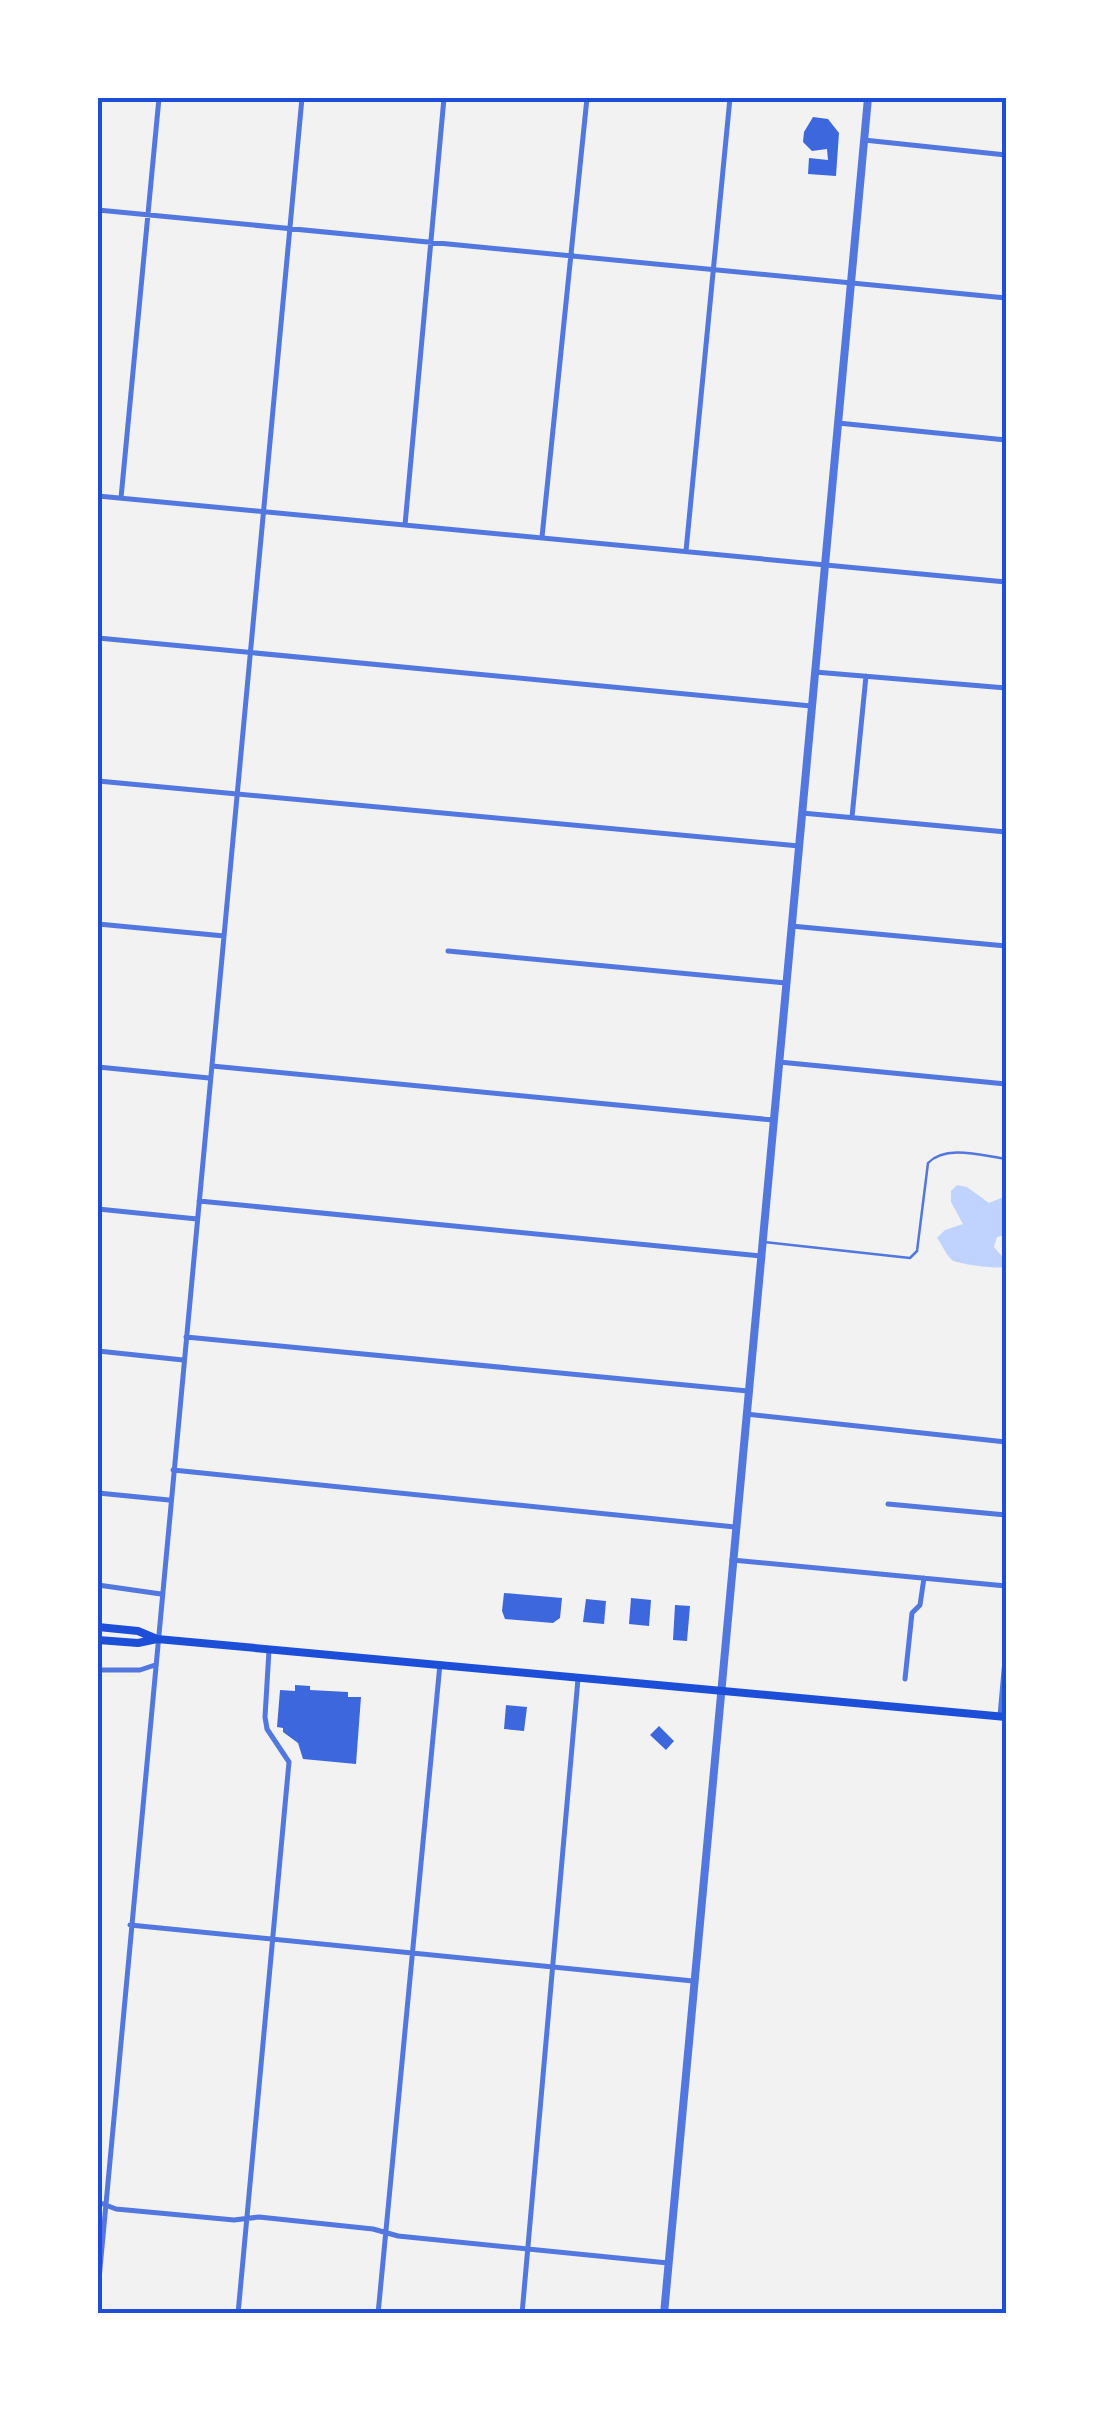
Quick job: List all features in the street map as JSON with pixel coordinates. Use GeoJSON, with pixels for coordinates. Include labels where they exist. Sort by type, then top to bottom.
{"type":"FeatureCollection","features":[{"type":"Feature","properties":{"kind":"main road"},"geometry":{"type":"LineString","coordinates":[[98,1628],[138,1631],[157,1639]]}},
{"type":"Feature","properties":{"kind":"main road"},"geometry":{"type":"LineString","coordinates":[[98,1640],[138,1643],[157,1639],[270,1648],[1003,1716]]}},
{"type":"Feature","properties":{"kind":"street"},"geometry":{"type":"LineString","coordinates":[[121,498],[159,98]]}},
{"type":"Feature","properties":{"kind":"street"},"geometry":{"type":"LineString","coordinates":[[98,2290],[302,98]]}},
{"type":"Feature","properties":{"kind":"street"},"geometry":{"type":"LineString","coordinates":[[404,525],[444,98]]}},
{"type":"Feature","properties":{"kind":"street"},"geometry":{"type":"LineString","coordinates":[[542,538],[586,98]]}},
{"type":"Feature","properties":{"kind":"street"},"geometry":{"type":"LineString","coordinates":[[686,551],[730,98]]}},
{"type":"Feature","properties":{"kind":"street"},"geometry":{"type":"LineString","coordinates":[[664,2314],[868,98]]}},
{"type":"Feature","properties":{"kind":"street"},"geometry":{"type":"LineString","coordinates":[[864,140],[1006,155]]}},
{"type":"Feature","properties":{"kind":"street"},"geometry":{"type":"LineString","coordinates":[[98,210],[1006,298]]}},
{"type":"Feature","properties":{"kind":"street"},"geometry":{"type":"LineString","coordinates":[[838,423],[1006,440]]}},
{"type":"Feature","properties":{"kind":"street"},"geometry":{"type":"LineString","coordinates":[[98,496],[1006,582]]}},
{"type":"Feature","properties":{"kind":"street"},"geometry":{"type":"LineString","coordinates":[[98,638],[812,706]]}},
{"type":"Feature","properties":{"kind":"street"},"geometry":{"type":"LineString","coordinates":[[815,672],[1006,688]]}},
{"type":"Feature","properties":{"kind":"street"},"geometry":{"type":"LineString","coordinates":[[852,817],[866,676]]}},
{"type":"Feature","properties":{"kind":"street"},"geometry":{"type":"LineString","coordinates":[[98,782],[799,846]]}},
{"type":"Feature","properties":{"kind":"street"},"geometry":{"type":"LineString","coordinates":[[802,812],[1006,832]]}},
{"type":"Feature","properties":{"kind":"street"},"geometry":{"type":"LineString","coordinates":[[98,924],[224,936]]}},
{"type":"Feature","properties":{"kind":"street"},"geometry":{"type":"LineString","coordinates":[[792,926],[1006,946]]}},
{"type":"Feature","properties":{"kind":"street"},"geometry":{"type":"LineString","coordinates":[[448,951],[786,984]]}},
{"type":"Feature","properties":{"kind":"street"},"geometry":{"type":"LineString","coordinates":[[779,1062],[1006,1084]]}},
{"type":"Feature","properties":{"kind":"street"},"geometry":{"type":"LineString","coordinates":[[212,1066],[774,1120]]}},
{"type":"Feature","properties":{"kind":"street"},"geometry":{"type":"LineString","coordinates":[[98,1067],[210,1078]]}},
{"type":"Feature","properties":{"kind":"street"},"geometry":{"type":"LineString","coordinates":[[199,1202],[761,1256]]}},
{"type":"Feature","properties":{"kind":"street"},"geometry":{"type":"LineString","coordinates":[[98,1210],[197,1219]]}},
{"type":"Feature","properties":{"kind":"street"},"geometry":{"type":"LineString","coordinates":[[186,1337],[748,1391]]}},
{"type":"Feature","properties":{"kind":"street"},"geometry":{"type":"LineString","coordinates":[[98,1351],[183,1360]]}},
{"type":"Feature","properties":{"kind":"street"},"geometry":{"type":"LineString","coordinates":[[746,1414],[1006,1442]]}},
{"type":"Feature","properties":{"kind":"street"},"geometry":{"type":"LineString","coordinates":[[173,1470],[736,1526]]}},
{"type":"Feature","properties":{"kind":"street"},"geometry":{"type":"LineString","coordinates":[[98,1493],[170,1500]]}},
{"type":"Feature","properties":{"kind":"street"},"geometry":{"type":"LineString","coordinates":[[888,1504],[1006,1515]]}},
{"type":"Feature","properties":{"kind":"street"},"geometry":{"type":"LineString","coordinates":[[732,1560],[1006,1586]]}},
{"type":"Feature","properties":{"kind":"street"},"geometry":{"type":"LineString","coordinates":[[905,1679],[912,1614],[920,1606],[924,1578]]}},
{"type":"Feature","properties":{"kind":"street"},"geometry":{"type":"LineString","coordinates":[[98,1584],[161,1594]]}},
{"type":"Feature","properties":{"kind":"street"},"geometry":{"type":"LineString","coordinates":[[238,2314],[289,1762],[265,1717],[270,1648]]}},
{"type":"Feature","properties":{"kind":"street"},"geometry":{"type":"LineString","coordinates":[[1003,1716],[1006,1648]]}},
{"type":"Feature","properties":{"kind":"street"},"geometry":{"type":"LineString","coordinates":[[378,2314],[440,1664]]}},
{"type":"Feature","properties":{"kind":"street"},"geometry":{"type":"LineString","coordinates":[[98,1670],[140,1670],[155,1665]]}},
{"type":"Feature","properties":{"kind":"street"},"geometry":{"type":"LineString","coordinates":[[522,2314],[578,1676]]}},
{"type":"Feature","properties":{"kind":"street"},"geometry":{"type":"LineString","coordinates":[[130,1925],[693,1980]]}},
{"type":"Feature","properties":{"kind":"street"},"geometry":{"type":"LineString","coordinates":[[98,2202],[116,2209],[373,2229],[668,2263]]}},
{"type":"Feature","properties":{"kind":"lane"},"geometry":{"type":"LineString","coordinates":[[762,1242],[910,1258],[917,1251],[928,1163],[950,1153],[1006,1159]]}},
{"type":"Feature","properties":{"kind":"water"},"geometry":{"type":"Polygon","coordinates":[[[957,1185],[967,1187],[989,1203],[1006,1196],[1006,1235],[997,1237],[994,1247],[1006,1261],[1003,1267],[955,1262],[937,1238],[945,1230],[963,1224],[951,1202],[951,1191],[957,1185]]]}},
{"type":"Feature","properties":{"kind":"building"},"geometry":{"type":"Polygon","coordinates":[[[813,117],[828,119],[839,133],[836,176],[808,174],[809,158],[828,160],[827,149],[812,151],[803,142],[813,117]]]}},
{"type":"Feature","properties":{"kind":"building"},"geometry":{"type":"Polygon","coordinates":[[[504,1593],[562,1598],[560,1618],[553,1623],[505,1619],[504,1593]]]}},
{"type":"Feature","properties":{"kind":"building"},"geometry":{"type":"Polygon","coordinates":[[[631,1598],[651,1600],[649,1626],[629,1624],[631,1598]]]}},
{"type":"Feature","properties":{"kind":"building"},"geometry":{"type":"Polygon","coordinates":[[[586,1599],[606,1601],[604,1624],[583,1622],[586,1599]]]}},
{"type":"Feature","properties":{"kind":"building"},"geometry":{"type":"Polygon","coordinates":[[[675,1605],[690,1606],[687,1641],[673,1640],[675,1605]]]}},
{"type":"Feature","properties":{"kind":"building"},"geometry":{"type":"Polygon","coordinates":[[[295,1685],[361,1697],[356,1764],[303,1759],[298,1743],[277,1727],[280,1690],[295,1691],[295,1685]]]}},
{"type":"Feature","properties":{"kind":"building"},"geometry":{"type":"Polygon","coordinates":[[[506,1705],[527,1707],[524,1731],[504,1729],[506,1705]]]}},
{"type":"Feature","properties":{"kind":"building"},"geometry":{"type":"Polygon","coordinates":[[[659,1726],[674,1741],[666,1750],[650,1735],[659,1726]]]}}]}
